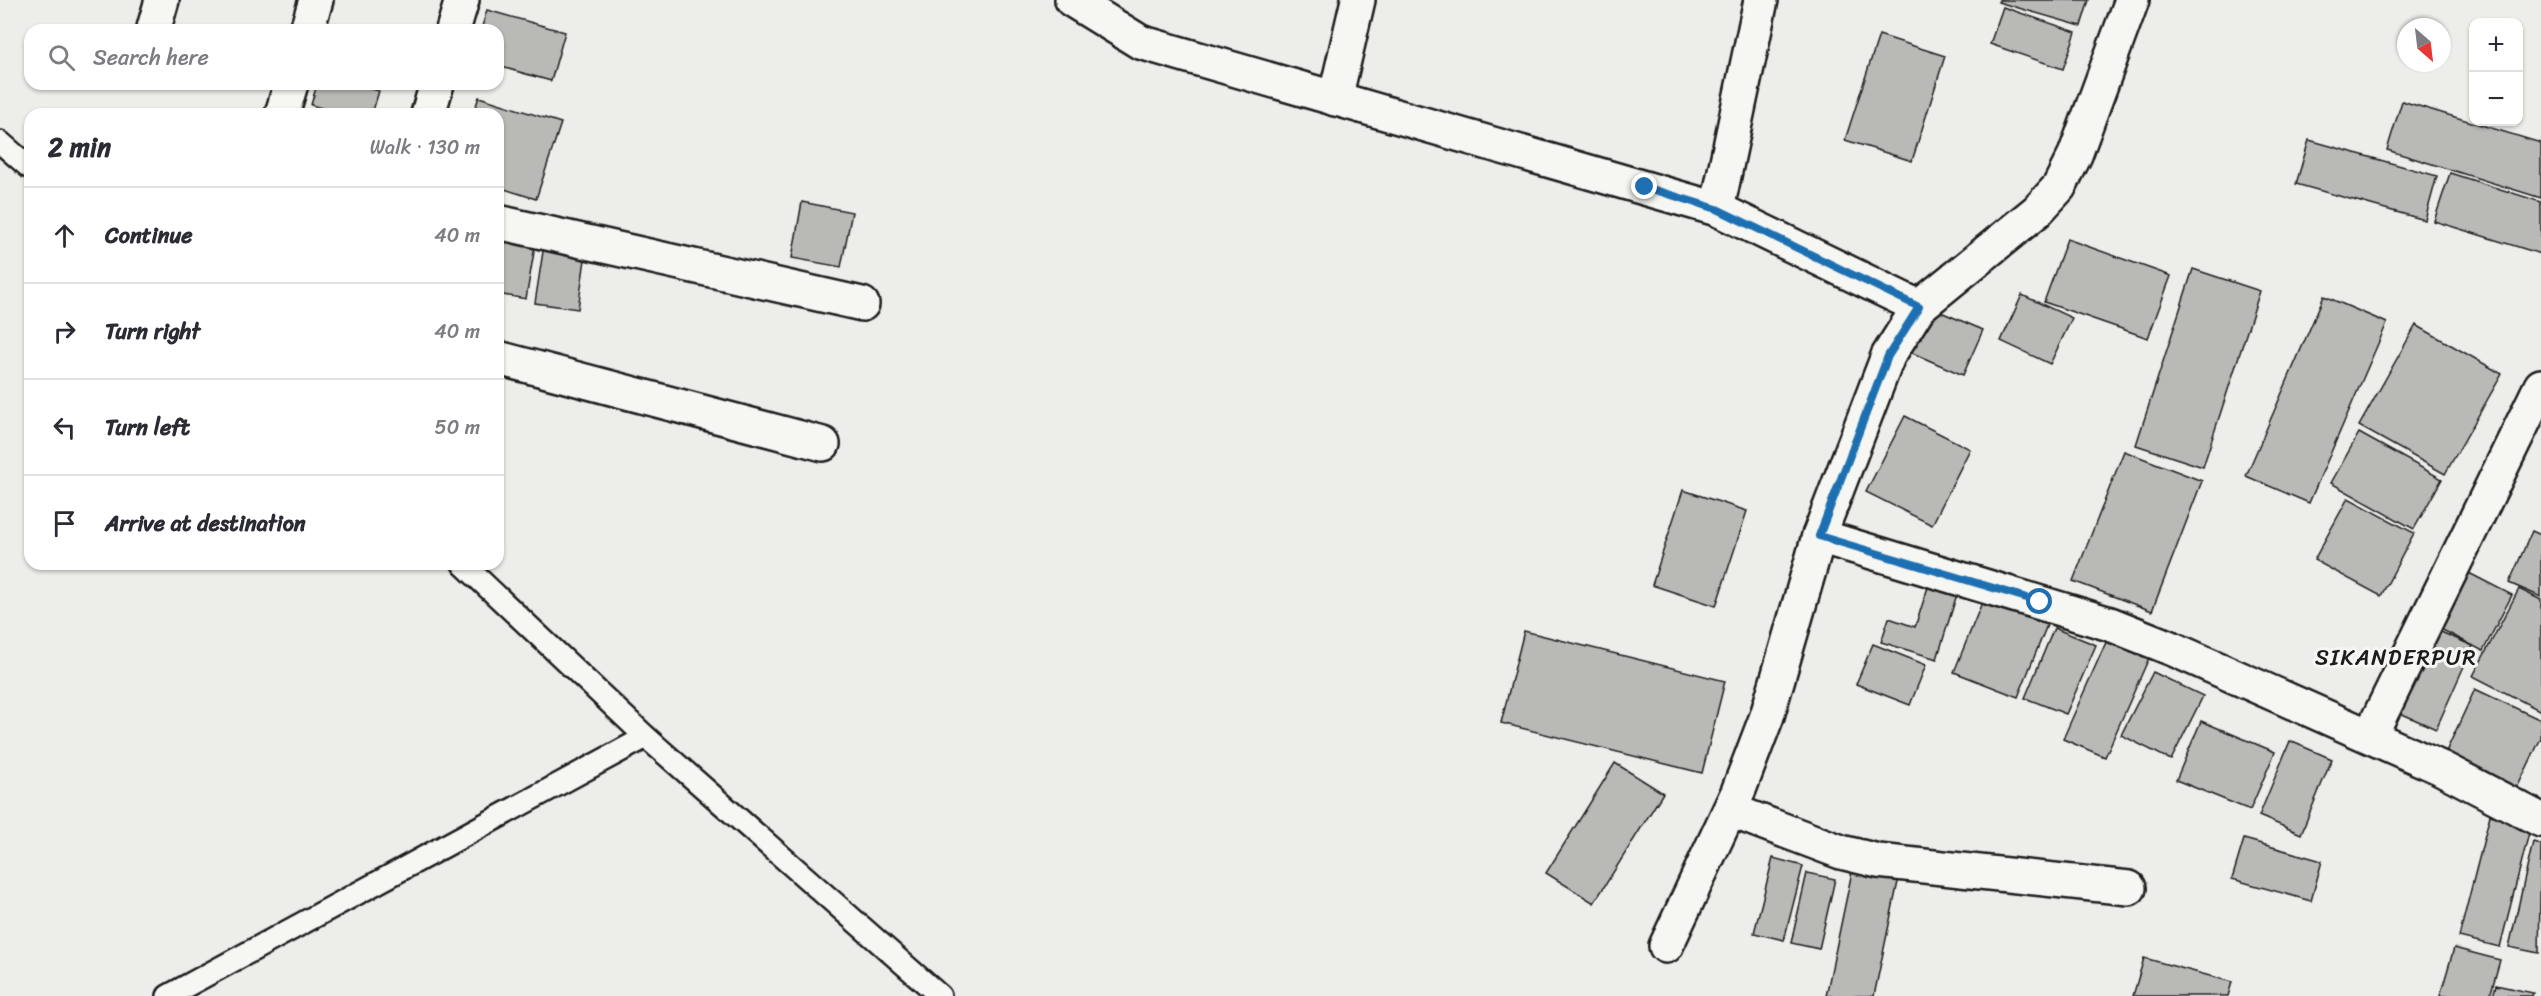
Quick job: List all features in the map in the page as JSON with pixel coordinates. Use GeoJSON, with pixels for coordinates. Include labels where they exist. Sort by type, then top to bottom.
{"type":"FeatureCollection","features":[{"type":"Feature","properties":{"kind":"street"},"geometry":{"type":"LineString","coordinates":[[309,24],[316,0]]}},
{"type":"Feature","properties":{"kind":"street"},"geometry":{"type":"LineString","coordinates":[[455,24],[462,0]]}},
{"type":"Feature","properties":{"kind":"street"},"geometry":{"type":"LineString","coordinates":[[1072,0],[1140,42],[1717,209],[1919,307]]}},
{"type":"Feature","properties":{"kind":"street"},"geometry":{"type":"LineString","coordinates":[[1335,99],[1358,0]]}},
{"type":"Feature","properties":{"kind":"street"},"geometry":{"type":"LineString","coordinates":[[1717,209],[1761,0]]}},
{"type":"Feature","properties":{"kind":"street"},"geometry":{"type":"LineString","coordinates":[[1666,946],[1730,810],[1767,716],[1819,536],[1888,356],[1919,307],[2014,231],[2059,187],[2075,155],[2132,0]]}},
{"type":"Feature","properties":{"kind":"street"},"geometry":{"type":"LineString","coordinates":[[284,108],[289,90]]}},
{"type":"Feature","properties":{"kind":"street"},"geometry":{"type":"LineString","coordinates":[[430,108],[435,90]]}},
{"type":"Feature","properties":{"kind":"street"},"geometry":{"type":"LineString","coordinates":[[504,223],[862,304]]}},
{"type":"Feature","properties":{"kind":"street"},"geometry":{"type":"LineString","coordinates":[[504,360],[823,444]]}},
{"type":"Feature","properties":{"kind":"street"},"geometry":{"type":"LineString","coordinates":[[2370,736],[2541,386]]}},
{"type":"Feature","properties":{"kind":"street"},"geometry":{"type":"LineString","coordinates":[[1819,536],[2110,624],[2441,768],[2541,820]]}},
{"type":"Feature","properties":{"kind":"street"},"geometry":{"type":"LineString","coordinates":[[1730,810],[1841,852],[1878,861],[2129,888]]}},
{"type":"Feature","properties":{"kind":"lane"},"geometry":{"type":"LineString","coordinates":[[0,142],[24,163]]}},
{"type":"Feature","properties":{"kind":"lane"},"geometry":{"type":"LineString","coordinates":[[469,570],[646,737],[940,996]]}},
{"type":"Feature","properties":{"kind":"lane"},"geometry":{"type":"LineString","coordinates":[[179,993],[646,737]]}},
{"type":"Feature","properties":{"kind":"building"},"geometry":{"type":"Polygon","coordinates":[[[1999,0],[2089,0],[2081,26],[1998,2],[1999,0]]]}},
{"type":"Feature","properties":{"kind":"building"},"geometry":{"type":"Polygon","coordinates":[[[2003,7],[2076,32],[2063,69],[1990,44],[2003,7]]]}},
{"type":"Feature","properties":{"kind":"building"},"geometry":{"type":"Polygon","coordinates":[[[487,10],[565,32],[551,81],[504,68],[504,24],[483,24],[487,10]]]}},
{"type":"Feature","properties":{"kind":"building"},"geometry":{"type":"Polygon","coordinates":[[[1879,35],[1945,56],[1912,161],[1845,140],[1879,35]]]}},
{"type":"Feature","properties":{"kind":"building"},"geometry":{"type":"Polygon","coordinates":[[[315,90],[379,91],[374,108],[322,108],[311,105],[315,90]]]}},
{"type":"Feature","properties":{"kind":"building"},"geometry":{"type":"Polygon","coordinates":[[[479,97],[561,123],[536,199],[504,189],[504,108],[475,108],[479,97]]]}},
{"type":"Feature","properties":{"kind":"building"},"geometry":{"type":"Polygon","coordinates":[[[2402,101],[2469,121],[2469,126],[2485,126],[2541,143],[2541,198],[2387,150],[2402,101]]]}},
{"type":"Feature","properties":{"kind":"building"},"geometry":{"type":"Polygon","coordinates":[[[2309,140],[2437,176],[2425,220],[2296,184],[2309,140]]]}},
{"type":"Feature","properties":{"kind":"building"},"geometry":{"type":"Polygon","coordinates":[[[2450,173],[2541,202],[2541,254],[2434,221],[2450,173]]]}},
{"type":"Feature","properties":{"kind":"building"},"geometry":{"type":"Polygon","coordinates":[[[802,202],[852,212],[841,267],[792,258],[802,202]]]}},
{"type":"Feature","properties":{"kind":"building"},"geometry":{"type":"Polygon","coordinates":[[[504,235],[536,240],[526,299],[504,295],[504,235]]]}},
{"type":"Feature","properties":{"kind":"building"},"geometry":{"type":"Polygon","coordinates":[[[2067,239],[2171,276],[2148,338],[2044,302],[2067,239]]]}},
{"type":"Feature","properties":{"kind":"building"},"geometry":{"type":"Polygon","coordinates":[[[544,245],[586,252],[578,309],[535,303],[544,245]]]}},
{"type":"Feature","properties":{"kind":"building"},"geometry":{"type":"Polygon","coordinates":[[[2193,269],[2260,291],[2203,467],[2136,445],[2193,269]]]}},
{"type":"Feature","properties":{"kind":"building"},"geometry":{"type":"Polygon","coordinates":[[[2022,295],[2072,318],[2050,364],[2001,341],[2022,295]]]}},
{"type":"Feature","properties":{"kind":"building"},"geometry":{"type":"Polygon","coordinates":[[[2324,296],[2387,323],[2309,503],[2246,476],[2324,296]]]}},
{"type":"Feature","properties":{"kind":"building"},"geometry":{"type":"Polygon","coordinates":[[[1929,307],[1983,330],[1963,375],[1910,352],[1929,307]]]}},
{"type":"Feature","properties":{"kind":"building"},"geometry":{"type":"Polygon","coordinates":[[[2416,325],[2502,374],[2445,474],[2359,426],[2416,325]]]}},
{"type":"Feature","properties":{"kind":"building"},"geometry":{"type":"Polygon","coordinates":[[[1905,416],[1970,449],[1932,525],[1866,492],[1905,416]]]}},
{"type":"Feature","properties":{"kind":"building"},"geometry":{"type":"Polygon","coordinates":[[[2359,433],[2442,479],[2414,529],[2331,483],[2359,433]]]}},
{"type":"Feature","properties":{"kind":"building"},"geometry":{"type":"Polygon","coordinates":[[[2124,451],[2202,481],[2152,611],[2073,581],[2124,451]]]}},
{"type":"Feature","properties":{"kind":"building"},"geometry":{"type":"Polygon","coordinates":[[[1683,490],[1747,511],[1716,606],[1652,585],[1683,490]]]}},
{"type":"Feature","properties":{"kind":"building"},"geometry":{"type":"Polygon","coordinates":[[[2348,498],[2414,533],[2381,596],[2314,560],[2348,498]]]}},
{"type":"Feature","properties":{"kind":"building"},"geometry":{"type":"Polygon","coordinates":[[[2532,531],[2541,535],[2541,597],[2509,583],[2532,531]]]}},
{"type":"Feature","properties":{"kind":"building"},"geometry":{"type":"Polygon","coordinates":[[[2463,570],[2512,595],[2483,651],[2435,626],[2463,570]]]}},
{"type":"Feature","properties":{"kind":"building"},"geometry":{"type":"Polygon","coordinates":[[[1930,581],[1958,591],[1937,659],[1881,642],[1889,618],[1915,627],[1930,581]]]}},
{"type":"Feature","properties":{"kind":"building"},"geometry":{"type":"Polygon","coordinates":[[[2519,589],[2541,600],[2541,711],[2473,676],[2519,589]]]}},
{"type":"Feature","properties":{"kind":"building"},"geometry":{"type":"Polygon","coordinates":[[[1983,600],[2047,625],[2018,697],[1954,672],[1983,600]]]}},
{"type":"Feature","properties":{"kind":"building"},"geometry":{"type":"Polygon","coordinates":[[[2425,625],[2473,646],[2436,729],[2389,708],[2425,625]]]}},
{"type":"Feature","properties":{"kind":"building"},"geometry":{"type":"Polygon","coordinates":[[[2054,628],[2096,645],[2066,714],[2025,698],[2054,628]]]}},
{"type":"Feature","properties":{"kind":"building"},"geometry":{"type":"Polygon","coordinates":[[[1524,631],[1725,681],[1702,773],[1501,723],[1524,631]]]}},
{"type":"Feature","properties":{"kind":"building"},"geometry":{"type":"Polygon","coordinates":[[[2107,640],[2149,658],[2105,757],[2063,739],[2107,640]]]}},
{"type":"Feature","properties":{"kind":"building"},"geometry":{"type":"Polygon","coordinates":[[[1873,644],[1926,665],[1910,705],[1856,684],[1873,644]]]}},
{"type":"Feature","properties":{"kind":"building"},"geometry":{"type":"Polygon","coordinates":[[[2153,672],[2203,696],[2171,760],[2121,735],[2153,672]]]}},
{"type":"Feature","properties":{"kind":"building"},"geometry":{"type":"Polygon","coordinates":[[[2475,689],[2541,720],[2541,738],[2517,788],[2445,754],[2475,689]]]}},
{"type":"Feature","properties":{"kind":"building"},"geometry":{"type":"Polygon","coordinates":[[[2201,721],[2275,752],[2250,810],[2176,780],[2201,721]]]}},
{"type":"Feature","properties":{"kind":"building"},"geometry":{"type":"Polygon","coordinates":[[[2290,741],[2332,759],[2301,834],[2259,816],[2290,741]]]}},
{"type":"Feature","properties":{"kind":"building"},"geometry":{"type":"Polygon","coordinates":[[[1615,763],[1663,793],[1594,903],[1546,873],[1615,763]]]}},
{"type":"Feature","properties":{"kind":"building"},"geometry":{"type":"Polygon","coordinates":[[[2490,815],[2531,825],[2500,947],[2459,937],[2490,815]]]}},
{"type":"Feature","properties":{"kind":"building"},"geometry":{"type":"Polygon","coordinates":[[[2244,839],[2322,861],[2311,901],[2232,879],[2244,839]]]}},
{"type":"Feature","properties":{"kind":"building"},"geometry":{"type":"Polygon","coordinates":[[[2533,842],[2541,844],[2539,953],[2509,947],[2533,842]]]}},
{"type":"Feature","properties":{"kind":"building"},"geometry":{"type":"Polygon","coordinates":[[[1773,858],[1803,866],[1784,940],[1754,933],[1773,858]]]}},
{"type":"Feature","properties":{"kind":"building"},"geometry":{"type":"Polygon","coordinates":[[[1853,867],[1899,877],[1874,996],[1826,996],[1853,867]]]}},
{"type":"Feature","properties":{"kind":"building"},"geometry":{"type":"Polygon","coordinates":[[[1807,873],[1835,879],[1819,949],[1791,943],[1807,873]]]}},
{"type":"Feature","properties":{"kind":"building"},"geometry":{"type":"Polygon","coordinates":[[[2454,948],[2500,960],[2490,996],[2440,996],[2454,948]]]}},
{"type":"Feature","properties":{"kind":"building"},"geometry":{"type":"Polygon","coordinates":[[[2144,958],[2232,982],[2228,996],[2133,996],[2144,958]]]}},
{"type":"Feature","properties":{"kind":"building"},"geometry":{"type":"Polygon","coordinates":[[[2496,985],[2533,993],[2532,996],[2493,996],[2496,985]]]}},
{"type":"Feature","properties":{"kind":"district","name":"SIKANDERPUR"},"geometry":{"type":"Point","coordinates":[2396,657]}},
{"type":"Feature","properties":{"kind":"route"},"geometry":{"type":"LineString","coordinates":[[1645,187],[1717,209],[1919,307],[1888,356],[1819,536],[2040,602]]}}]}
